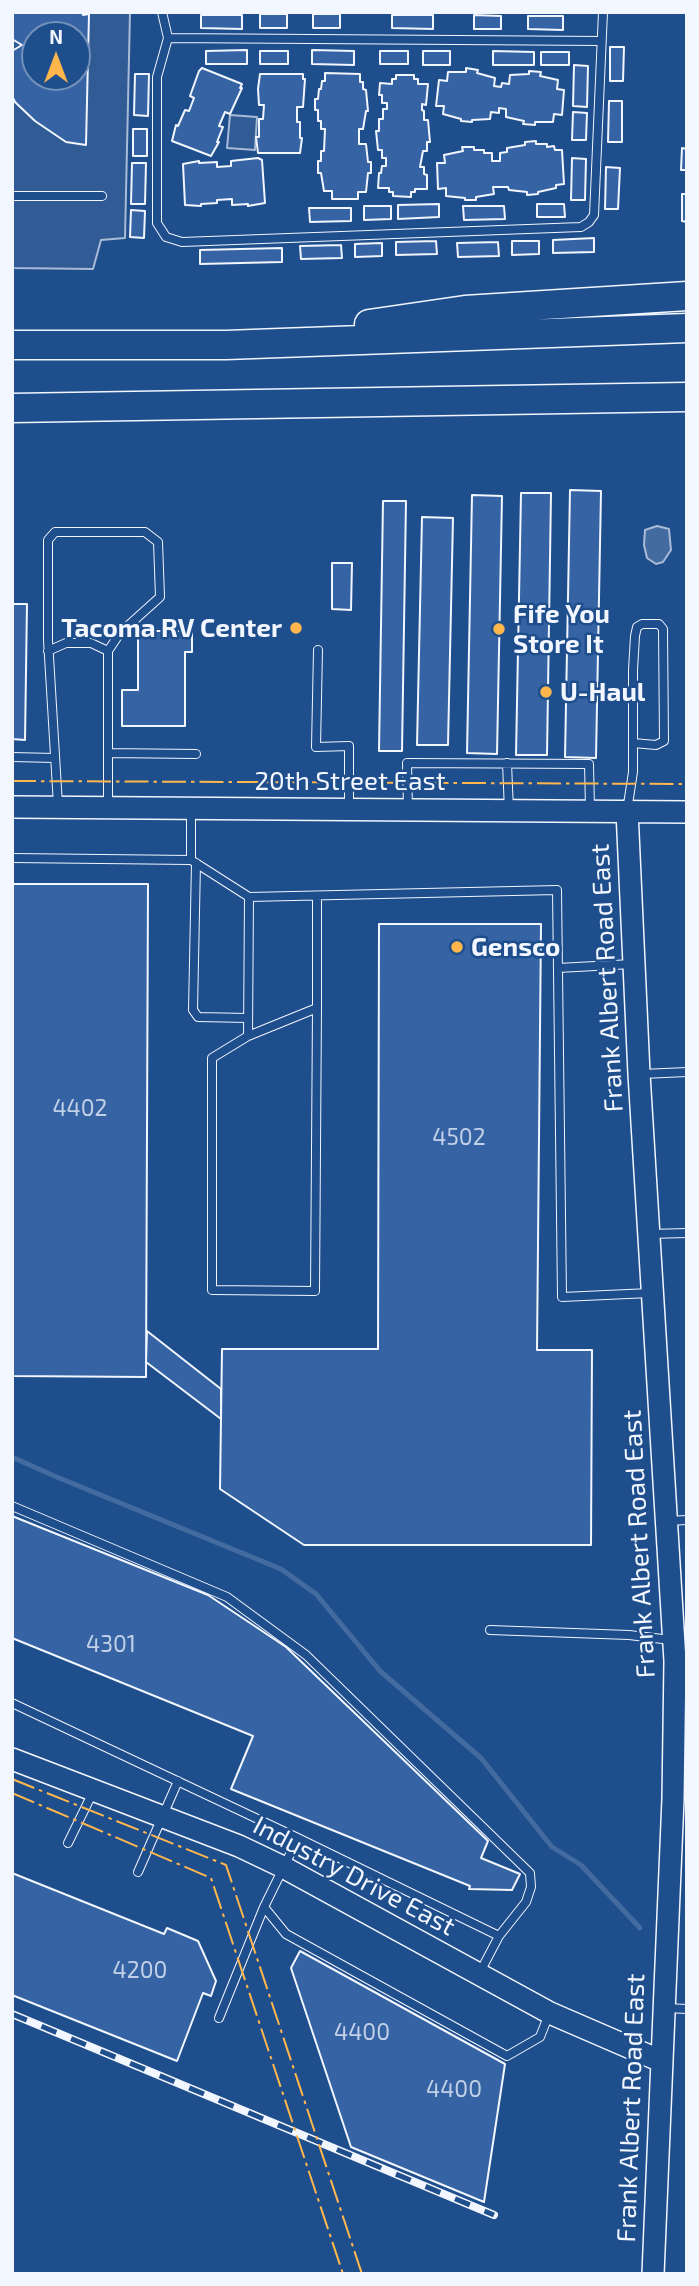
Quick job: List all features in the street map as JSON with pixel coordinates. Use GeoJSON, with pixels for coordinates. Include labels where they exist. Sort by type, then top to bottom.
{"type":"FeatureCollection","features":[{"type":"Feature","properties":{"kind":"highway"},"geometry":{"type":"LineString","coordinates":[[226,345],[465,310],[687,296]]}},
{"type":"Feature","properties":{"kind":"highway"},"geometry":{"type":"LineString","coordinates":[[12,345],[226,345],[687,328]]}},
{"type":"Feature","properties":{"kind":"highway"},"geometry":{"type":"LineString","coordinates":[[12,408],[687,397]]}},
{"type":"Feature","properties":{"kind":"street","name":"20th Street East"},"geometry":{"type":"LineString","coordinates":[[12,807],[687,812]]}},
{"type":"Feature","properties":{"kind":"street","name":"Frank Albert Road East"},"geometry":{"type":"LineString","coordinates":[[627,811],[652,1292],[677,1521],[674,1640],[680,1786],[663,2008],[653,2274]]}},
{"type":"Feature","properties":{"kind":"street","name":"Industry Drive East"},"geometry":{"type":"LineString","coordinates":[[12,1759],[239,1846],[283,1867],[550,2013],[661,2061]]}},
{"type":"Feature","properties":{"kind":"lane"},"geometry":{"type":"LineString","coordinates":[[162,12],[168,38],[157,77],[156,223],[166,237],[181,242],[581,227],[594,215],[603,12]]}},
{"type":"Feature","properties":{"kind":"lane"},"geometry":{"type":"LineString","coordinates":[[168,38],[601,41]]}},
{"type":"Feature","properties":{"kind":"lane"},"geometry":{"type":"LineString","coordinates":[[12,196],[102,197]]}},
{"type":"Feature","properties":{"kind":"lane"},"geometry":{"type":"LineString","coordinates":[[58,807],[48,651],[48,540],[55,532],[145,532],[158,542],[160,597],[120,633],[108,651],[108,807]]}},
{"type":"Feature","properties":{"kind":"lane"},"geometry":{"type":"LineString","coordinates":[[627,811],[631,794],[635,636],[637,627],[642,624],[659,624],[663,629],[664,741],[656,745],[633,743]]}},
{"type":"Feature","properties":{"kind":"lane"},"geometry":{"type":"LineString","coordinates":[[48,651],[66,643],[91,643],[108,651]]}},
{"type":"Feature","properties":{"kind":"lane"},"geometry":{"type":"LineString","coordinates":[[318,650],[316,747],[349,746],[349,810]]}},
{"type":"Feature","properties":{"kind":"lane"},"geometry":{"type":"LineString","coordinates":[[108,753],[196,754]]}},
{"type":"Feature","properties":{"kind":"lane"},"geometry":{"type":"LineString","coordinates":[[12,757],[55,758]]}},
{"type":"Feature","properties":{"kind":"lane"},"geometry":{"type":"LineString","coordinates":[[408,810],[407,762],[589,764],[590,811]]}},
{"type":"Feature","properties":{"kind":"lane"},"geometry":{"type":"LineString","coordinates":[[507,763],[509,811]]}},
{"type":"Feature","properties":{"kind":"lane"},"geometry":{"type":"LineString","coordinates":[[191,808],[193,1010],[198,1017],[248,1017]]}},
{"type":"Feature","properties":{"kind":"lane"},"geometry":{"type":"LineString","coordinates":[[12,858],[193,862],[248,897],[557,890],[562,1297],[652,1292]]}},
{"type":"Feature","properties":{"kind":"lane"},"geometry":{"type":"LineString","coordinates":[[317,896],[317,1008],[315,1291],[212,1290],[212,1058],[248,1036],[317,1008]]}},
{"type":"Feature","properties":{"kind":"lane"},"geometry":{"type":"LineString","coordinates":[[248,897],[248,1036]]}},
{"type":"Feature","properties":{"kind":"lane"},"geometry":{"type":"LineString","coordinates":[[558,968],[634,964]]}},
{"type":"Feature","properties":{"kind":"lane"},"geometry":{"type":"LineString","coordinates":[[639,1074],[687,1072]]}},
{"type":"Feature","properties":{"kind":"lane"},"geometry":{"type":"LineString","coordinates":[[649,1234],[687,1233]]}},
{"type":"Feature","properties":{"kind":"lane"},"geometry":{"type":"LineString","coordinates":[[12,1506],[228,1597],[306,1655],[530,1873],[531,1887],[526,1902],[499,1936],[479,1974]]}},
{"type":"Feature","properties":{"kind":"lane"},"geometry":{"type":"LineString","coordinates":[[490,1630],[629,1635],[674,1640]]}},
{"type":"Feature","properties":{"kind":"lane"},"geometry":{"type":"LineString","coordinates":[[12,1703],[499,1936]]}},
{"type":"Feature","properties":{"kind":"lane"},"geometry":{"type":"LineString","coordinates":[[138,1872],[178,1781]]}},
{"type":"Feature","properties":{"kind":"lane"},"geometry":{"type":"LineString","coordinates":[[68,1843],[94,1790]]}},
{"type":"Feature","properties":{"kind":"lane"},"geometry":{"type":"LineString","coordinates":[[219,2018],[264,1907],[298,1838]]}},
{"type":"Feature","properties":{"kind":"lane"},"geometry":{"type":"LineString","coordinates":[[264,1907],[286,1934],[507,2056],[540,2037],[550,2013]]}},
{"type":"Feature","properties":{"kind":"lane"},"geometry":{"type":"LineString","coordinates":[[663,2008],[687,2009]]}},
{"type":"Feature","properties":{"kind":"shaded area"},"geometry":{"type":"Polygon","coordinates":[[[12,12],[130,12],[125,238],[101,240],[93,269],[12,268],[12,12]]]}},
{"type":"Feature","properties":{"kind":"shaded area"},"geometry":{"type":"Polygon","coordinates":[[[230,115],[257,117],[255,150],[227,148],[230,115]]]}},
{"type":"Feature","properties":{"kind":"shaded area"},"geometry":{"type":"Polygon","coordinates":[[[657,526],[669,529],[671,550],[663,562],[656,564],[647,558],[644,545],[645,530],[657,526]]]}},
{"type":"Feature","properties":{"kind":"building"},"geometry":{"type":"Polygon","coordinates":[[[12,12],[89,14],[89,21],[21,21],[21,44],[12,39],[12,12]]]}},
{"type":"Feature","properties":{"kind":"building"},"geometry":{"type":"Polygon","coordinates":[[[260,14],[287,14],[287,28],[260,28],[260,14]]]}},
{"type":"Feature","properties":{"kind":"building"},"geometry":{"type":"Polygon","coordinates":[[[313,14],[340,14],[340,28],[313,28],[313,14]]]}},
{"type":"Feature","properties":{"kind":"building"},"geometry":{"type":"Polygon","coordinates":[[[201,15],[242,15],[242,29],[201,28],[201,15]]]}},
{"type":"Feature","properties":{"kind":"building"},"geometry":{"type":"Polygon","coordinates":[[[392,15],[433,15],[433,29],[392,28],[392,15]]]}},
{"type":"Feature","properties":{"kind":"building"},"geometry":{"type":"Polygon","coordinates":[[[474,15],[501,16],[501,29],[474,29],[474,15]]]}},
{"type":"Feature","properties":{"kind":"building"},"geometry":{"type":"Polygon","coordinates":[[[528,16],[563,16],[563,30],[528,29],[528,16]]]}},
{"type":"Feature","properties":{"kind":"building"},"geometry":{"type":"Polygon","coordinates":[[[21,46],[21,91],[87,91],[86,145],[66,142],[35,121],[15,102],[12,96],[12,51],[21,46]]]}},
{"type":"Feature","properties":{"kind":"building"},"geometry":{"type":"Polygon","coordinates":[[[610,47],[624,47],[623,81],[610,81],[610,47]]]}},
{"type":"Feature","properties":{"kind":"building"},"geometry":{"type":"Polygon","coordinates":[[[247,50],[247,64],[206,64],[206,51],[247,50]]]}},
{"type":"Feature","properties":{"kind":"building"},"geometry":{"type":"Polygon","coordinates":[[[312,50],[354,51],[354,65],[312,64],[312,50]]]}},
{"type":"Feature","properties":{"kind":"building"},"geometry":{"type":"Polygon","coordinates":[[[260,51],[288,51],[288,64],[260,64],[260,51]]]}},
{"type":"Feature","properties":{"kind":"building"},"geometry":{"type":"Polygon","coordinates":[[[380,51],[408,51],[408,64],[380,64],[380,51]]]}},
{"type":"Feature","properties":{"kind":"building"},"geometry":{"type":"Polygon","coordinates":[[[423,51],[450,51],[450,65],[423,65],[423,51]]]}},
{"type":"Feature","properties":{"kind":"building"},"geometry":{"type":"Polygon","coordinates":[[[493,51],[534,52],[534,65],[493,65],[493,51]]]}},
{"type":"Feature","properties":{"kind":"building"},"geometry":{"type":"Polygon","coordinates":[[[541,52],[569,52],[569,65],[541,65],[541,52]]]}},
{"type":"Feature","properties":{"kind":"building"},"geometry":{"type":"Polygon","coordinates":[[[574,65],[588,66],[587,107],[573,106],[574,65]]]}},
{"type":"Feature","properties":{"kind":"building"},"geometry":{"type":"Polygon","coordinates":[[[202,68],[242,84],[230,114],[225,112],[219,126],[223,127],[219,142],[211,156],[172,141],[176,125],[178,126],[185,110],[189,111],[194,98],[190,96],[202,68]]]}},
{"type":"Feature","properties":{"kind":"building"},"geometry":{"type":"Polygon","coordinates":[[[466,68],[495,78],[494,86],[501,87],[502,83],[509,84],[510,75],[529,74],[529,71],[541,72],[540,76],[558,80],[557,89],[564,90],[562,115],[554,114],[553,122],[535,122],[535,125],[523,124],[524,121],[506,117],[506,109],[499,108],[499,113],[491,112],[490,119],[472,122],[443,114],[444,106],[436,106],[439,80],[447,81],[448,72],[466,72],[466,68]]]}},
{"type":"Feature","properties":{"kind":"building"},"geometry":{"type":"Polygon","coordinates":[[[325,73],[360,74],[360,82],[363,82],[363,89],[366,90],[368,111],[363,129],[359,129],[359,144],[366,144],[371,173],[368,173],[366,192],[358,192],[358,199],[332,199],[332,191],[324,191],[321,173],[318,173],[318,161],[321,161],[321,151],[324,151],[325,129],[321,129],[321,121],[318,121],[315,99],[318,99],[322,81],[325,81],[325,73]]]}},
{"type":"Feature","properties":{"kind":"building"},"geometry":{"type":"Polygon","coordinates":[[[135,74],[149,74],[148,116],[134,115],[135,74]]]}},
{"type":"Feature","properties":{"kind":"building"},"geometry":{"type":"Polygon","coordinates":[[[260,74],[303,74],[303,107],[297,107],[297,122],[300,122],[302,138],[300,153],[258,153],[256,137],[259,137],[259,119],[263,119],[264,105],[259,105],[260,74]]]}},
{"type":"Feature","properties":{"kind":"building"},"geometry":{"type":"Polygon","coordinates":[[[396,75],[414,75],[418,84],[428,84],[426,105],[422,104],[422,110],[424,120],[428,120],[430,142],[427,142],[427,151],[423,151],[420,167],[424,167],[424,174],[427,175],[427,189],[415,189],[415,192],[411,192],[411,197],[393,196],[389,188],[378,188],[379,173],[382,166],[386,166],[382,150],[378,150],[376,131],[379,131],[379,119],[383,119],[383,109],[387,109],[387,103],[382,103],[382,95],[379,95],[380,83],[392,84],[396,75]]]}},
{"type":"Feature","properties":{"kind":"building"},"geometry":{"type":"Polygon","coordinates":[[[609,101],[622,101],[622,142],[608,142],[609,101]]]}},
{"type":"Feature","properties":{"kind":"building"},"geometry":{"type":"Polygon","coordinates":[[[573,112],[587,113],[586,140],[572,140],[573,112]]]}},
{"type":"Feature","properties":{"kind":"building"},"geometry":{"type":"Polygon","coordinates":[[[133,129],[147,129],[147,156],[133,156],[133,129]]]}},
{"type":"Feature","properties":{"kind":"building"},"geometry":{"type":"Polygon","coordinates":[[[536,141],[536,144],[547,144],[547,147],[554,146],[555,150],[562,150],[564,184],[538,194],[527,195],[527,192],[509,190],[508,187],[493,187],[494,194],[476,197],[476,200],[446,196],[446,188],[438,189],[437,163],[445,163],[444,155],[463,151],[462,147],[474,147],[474,150],[492,153],[492,161],[500,161],[500,153],[507,152],[507,148],[536,141]]]}},
{"type":"Feature","properties":{"kind":"building"},"geometry":{"type":"Polygon","coordinates":[[[682,148],[687,149],[687,170],[681,170],[682,148]]]}},
{"type":"Feature","properties":{"kind":"building"},"geometry":{"type":"Polygon","coordinates":[[[258,158],[262,160],[265,203],[232,205],[232,199],[217,200],[217,203],[201,206],[185,205],[183,164],[199,161],[217,162],[217,167],[231,166],[231,161],[258,158]]]}},
{"type":"Feature","properties":{"kind":"building"},"geometry":{"type":"Polygon","coordinates":[[[572,158],[586,159],[585,200],[571,200],[572,158]]]}},
{"type":"Feature","properties":{"kind":"building"},"geometry":{"type":"Polygon","coordinates":[[[132,163],[146,163],[145,204],[131,204],[132,163]]]}},
{"type":"Feature","properties":{"kind":"building"},"geometry":{"type":"Polygon","coordinates":[[[606,167],[620,168],[618,209],[605,209],[606,167]]]}},
{"type":"Feature","properties":{"kind":"building"},"geometry":{"type":"Polygon","coordinates":[[[682,194],[687,194],[687,222],[682,221],[682,194]]]}},
{"type":"Feature","properties":{"kind":"building"},"geometry":{"type":"Polygon","coordinates":[[[439,204],[439,217],[398,219],[398,205],[439,204]]]}},
{"type":"Feature","properties":{"kind":"building"},"geometry":{"type":"Polygon","coordinates":[[[537,204],[564,204],[565,217],[537,217],[537,204]]]}},
{"type":"Feature","properties":{"kind":"building"},"geometry":{"type":"Polygon","coordinates":[[[364,206],[391,206],[391,219],[364,220],[364,206]]]}},
{"type":"Feature","properties":{"kind":"building"},"geometry":{"type":"Polygon","coordinates":[[[463,206],[504,206],[505,219],[464,220],[463,206]]]}},
{"type":"Feature","properties":{"kind":"building"},"geometry":{"type":"Polygon","coordinates":[[[309,208],[351,208],[351,221],[310,222],[309,208]]]}},
{"type":"Feature","properties":{"kind":"building"},"geometry":{"type":"Polygon","coordinates":[[[131,210],[145,211],[144,238],[130,237],[131,210]]]}},
{"type":"Feature","properties":{"kind":"building"},"geometry":{"type":"Polygon","coordinates":[[[594,238],[594,252],[553,253],[553,240],[594,238]]]}},
{"type":"Feature","properties":{"kind":"building"},"geometry":{"type":"Polygon","coordinates":[[[436,241],[437,254],[396,255],[396,242],[436,241]]]}},
{"type":"Feature","properties":{"kind":"building"},"geometry":{"type":"Polygon","coordinates":[[[512,241],[539,241],[539,254],[512,255],[512,241]]]}},
{"type":"Feature","properties":{"kind":"building"},"geometry":{"type":"Polygon","coordinates":[[[498,242],[499,256],[458,257],[457,243],[498,242]]]}},
{"type":"Feature","properties":{"kind":"building"},"geometry":{"type":"Polygon","coordinates":[[[382,243],[382,256],[355,257],[355,244],[382,243]]]}},
{"type":"Feature","properties":{"kind":"building"},"geometry":{"type":"Polygon","coordinates":[[[341,245],[342,258],[301,259],[300,246],[341,245]]]}},
{"type":"Feature","properties":{"kind":"building"},"geometry":{"type":"Polygon","coordinates":[[[282,248],[282,262],[200,264],[200,250],[282,248]]]}},
{"type":"Feature","properties":{"kind":"building"},"geometry":{"type":"Polygon","coordinates":[[[570,490],[601,491],[596,758],[565,757],[570,490]]]}},
{"type":"Feature","properties":{"kind":"building"},"geometry":{"type":"Polygon","coordinates":[[[521,493],[551,493],[547,755],[516,755],[521,493]]]}},
{"type":"Feature","properties":{"kind":"building"},"geometry":{"type":"Polygon","coordinates":[[[472,495],[502,496],[497,754],[467,753],[472,495]]]}},
{"type":"Feature","properties":{"kind":"building"},"geometry":{"type":"Polygon","coordinates":[[[383,501],[406,501],[402,751],[379,751],[383,501]]]}},
{"type":"Feature","properties":{"kind":"building"},"geometry":{"type":"Polygon","coordinates":[[[422,517],[453,518],[448,745],[417,745],[422,517]]]}},
{"type":"Feature","properties":{"kind":"building"},"geometry":{"type":"Polygon","coordinates":[[[332,563],[352,563],[351,610],[332,609],[332,563]]]}},
{"type":"Feature","properties":{"kind":"building"},"geometry":{"type":"Polygon","coordinates":[[[12,604],[27,604],[25,740],[12,739],[12,604]]]}},
{"type":"Feature","properties":{"kind":"building"},"geometry":{"type":"Polygon","coordinates":[[[138,631],[192,631],[192,652],[185,652],[185,726],[122,726],[122,690],[138,690],[138,631]]]}},
{"type":"Feature","properties":{"kind":"building"},"geometry":{"type":"Polygon","coordinates":[[[12,884],[148,884],[146,1377],[12,1376],[12,884]]]}},
{"type":"Feature","properties":{"kind":"building"},"geometry":{"type":"Polygon","coordinates":[[[379,924],[541,924],[537,1350],[592,1350],[591,1545],[304,1545],[220,1489],[222,1349],[378,1349],[379,924]]]}},
{"type":"Feature","properties":{"kind":"building"},"geometry":{"type":"Polygon","coordinates":[[[147,1331],[221,1389],[221,1419],[146,1362],[147,1331]]]}},
{"type":"Feature","properties":{"kind":"building"},"geometry":{"type":"Polygon","coordinates":[[[12,1516],[208,1595],[286,1647],[488,1841],[481,1858],[520,1874],[512,1890],[469,1889],[470,1886],[231,1789],[253,1736],[12,1638],[12,1516]]]}},
{"type":"Feature","properties":{"kind":"building"},"geometry":{"type":"Polygon","coordinates":[[[12,1873],[164,1934],[167,1928],[198,1941],[216,1981],[211,1996],[203,1993],[177,2061],[12,1995],[12,1873]]]}},
{"type":"Feature","properties":{"kind":"building"},"geometry":{"type":"Polygon","coordinates":[[[300,1951],[505,2064],[484,2202],[351,2147],[291,1968],[300,1951]]]}},
{"type":"Feature","properties":{"kind":"waterway"},"geometry":{"type":"LineString","coordinates":[[12,1457],[281,1569],[316,1594],[380,1671],[481,1758],[552,1847],[581,1865],[640,1928]]}},
{"type":"Feature","properties":{"kind":"railway"},"geometry":{"type":"LineString","coordinates":[[12,2014],[494,2215]]}},
{"type":"Feature","properties":{"kind":"power"},"geometry":{"type":"LineString","coordinates":[[12,781],[687,784]]}},
{"type":"Feature","properties":{"kind":"power"},"geometry":{"type":"LineString","coordinates":[[12,1779],[226,1865],[362,2274]]}},
{"type":"Feature","properties":{"kind":"power"},"geometry":{"type":"LineString","coordinates":[[12,1793],[211,1878],[343,2274]]}},
{"type":"Feature","properties":{"kind":"place","name":"Tacoma RV Center"},"geometry":{"type":"Point","coordinates":[296,628]}},
{"type":"Feature","properties":{"kind":"place","name":"Fife You Store It"},"geometry":{"type":"Point","coordinates":[499,629]}},
{"type":"Feature","properties":{"kind":"place","name":"U-Haul"},"geometry":{"type":"Point","coordinates":[546,692]}},
{"type":"Feature","properties":{"kind":"place","name":"Gensco"},"geometry":{"type":"Point","coordinates":[457,947]}}]}
